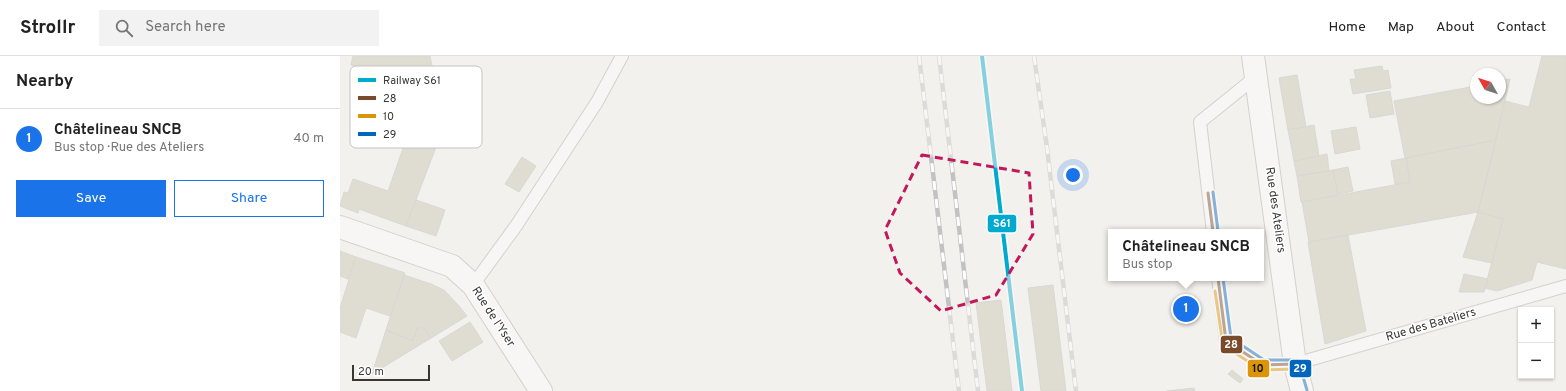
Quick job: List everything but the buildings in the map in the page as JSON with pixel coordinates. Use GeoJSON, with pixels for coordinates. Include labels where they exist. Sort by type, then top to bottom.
{"type":"FeatureCollection","features":[{"type":"Feature","properties":{"kind":"street","name":"Rue des Ateliers"},"geometry":{"type":"LineString","coordinates":[[1255,66],[1295,364],[1302,391]]}},
{"type":"Feature","properties":{"kind":"street","name":"Rue de l'Yser"},"geometry":{"type":"LineString","coordinates":[[340,227],[452,266],[473,285],[541,391]]}},
{"type":"Feature","properties":{"kind":"lane"},"geometry":{"type":"LineString","coordinates":[[473,285],[516,226],[597,102],[622,56]]}},
{"type":"Feature","properties":{"kind":"lane"},"geometry":{"type":"LineString","coordinates":[[1213,229],[1200,122],[1255,66]]}},
{"type":"Feature","properties":{"kind":"lane","name":"Rue des Bateliers"},"geometry":{"type":"LineString","coordinates":[[1218,281],[1226,341],[1263,365],[1295,364],[1566,286]]}},
{"type":"Feature","properties":{"kind":"highlighted area"},"geometry":{"type":"Polygon","coordinates":[[[922,155],[1029,173],[1033,234],[996,295],[941,311],[900,273],[885,230],[922,155]]]}},
{"type":"Feature","properties":{"kind":"railway"},"geometry":{"type":"LineString","coordinates":[[919,56],[959,391]]}},
{"type":"Feature","properties":{"kind":"railway"},"geometry":{"type":"LineString","coordinates":[[939,56],[978,391]]}},
{"type":"Feature","properties":{"kind":"railway"},"geometry":{"type":"LineString","coordinates":[[1034,56],[1047,148],[1076,391]]}},
{"type":"Feature","properties":{"kind":"rail line","name":"S61"},"geometry":{"type":"LineString","coordinates":[[982,56],[1022,391]]}},
{"type":"Feature","properties":{"kind":"transit line","name":"29"},"geometry":{"type":"LineString","coordinates":[[1213,192],[1218,229]]}},
{"type":"Feature","properties":{"kind":"transit line","name":"28"},"geometry":{"type":"LineString","coordinates":[[1208,193],[1213,229]]}},
{"type":"Feature","properties":{"kind":"transit line","name":"28"},"geometry":{"type":"LineString","coordinates":[[1218,281],[1226,341],[1263,365],[1295,364]]}},
{"type":"Feature","properties":{"kind":"transit line","name":"29"},"geometry":{"type":"LineString","coordinates":[[1223,281],[1231,338],[1264,360],[1298,360],[1307,390]]}},
{"type":"Feature","properties":{"kind":"transit line","name":"10"},"geometry":{"type":"LineString","coordinates":[[1215,291],[1223,345],[1261,370],[1295,369]]}},
{"type":"Feature","properties":{"kind":"place","name":"Châtelineau SNCB"},"geometry":{"type":"Point","coordinates":[1186,309]}}]}
